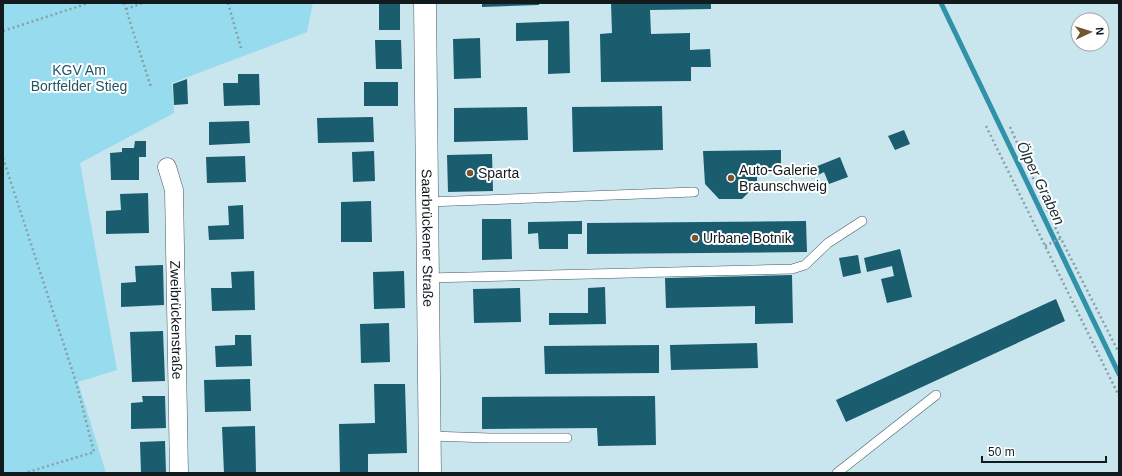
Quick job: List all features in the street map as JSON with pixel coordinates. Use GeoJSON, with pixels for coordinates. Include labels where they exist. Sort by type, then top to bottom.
{"type":"FeatureCollection","features":[{"type":"Feature","properties":{"kind":"street","name":"Saarbrückener Straße"},"geometry":{"type":"LineString","coordinates":[[425,3],[430,473]]}},
{"type":"Feature","properties":{"kind":"street","name":"Zweibrückenstraße"},"geometry":{"type":"LineString","coordinates":[[167,167],[174,190],[179,473]]}},
{"type":"Feature","properties":{"kind":"lane"},"geometry":{"type":"LineString","coordinates":[[427,202],[694,192]]}},
{"type":"Feature","properties":{"kind":"lane"},"geometry":{"type":"LineString","coordinates":[[428,278],[792,269],[805,265],[828,243],[862,220]]}},
{"type":"Feature","properties":{"kind":"lane"},"geometry":{"type":"LineString","coordinates":[[837,473],[936,395]]}},
{"type":"Feature","properties":{"kind":"lane"},"geometry":{"type":"LineString","coordinates":[[430,436],[567,438]]}},
{"type":"Feature","properties":{"kind":"path"},"geometry":{"type":"LineString","coordinates":[[3,31],[89,3]]}},
{"type":"Feature","properties":{"kind":"path"},"geometry":{"type":"LineString","coordinates":[[124,3],[151,88]]}},
{"type":"Feature","properties":{"kind":"path"},"geometry":{"type":"LineString","coordinates":[[126,9],[143,3]]}},
{"type":"Feature","properties":{"kind":"path"},"geometry":{"type":"LineString","coordinates":[[228,3],[241,48]]}},
{"type":"Feature","properties":{"kind":"path"},"geometry":{"type":"LineString","coordinates":[[986,126],[1119,396]]}},
{"type":"Feature","properties":{"kind":"path"},"geometry":{"type":"LineString","coordinates":[[1010,127],[1061,238],[1119,353]]}},
{"type":"Feature","properties":{"kind":"path"},"geometry":{"type":"LineString","coordinates":[[3,158],[76,382],[94,452],[25,473]]}},
{"type":"Feature","properties":{"kind":"path"},"geometry":{"type":"LineString","coordinates":[[1045,246],[1061,238]]}},
{"type":"Feature","properties":{"kind":"green space","name":"KGV Am Bortfelder Stieg"},"geometry":{"type":"Polygon","coordinates":[[[3,3],[313,3],[307,32],[172,83],[174,113],[80,163],[117,370],[78,382],[106,473],[3,473],[3,3]]]}},
{"type":"Feature","properties":{"kind":"building"},"geometry":{"type":"Polygon","coordinates":[[[400,3],[400,30],[379,30],[379,4],[400,3]]]}},
{"type":"Feature","properties":{"kind":"building"},"geometry":{"type":"Polygon","coordinates":[[[482,3],[539,3],[539,5],[482,7],[482,3]]]}},
{"type":"Feature","properties":{"kind":"building"},"geometry":{"type":"Polygon","coordinates":[[[611,3],[711,3],[711,9],[650,10],[651,34],[690,33],[690,50],[710,49],[711,67],[691,67],[691,81],[601,82],[600,34],[612,33],[611,3]]]}},
{"type":"Feature","properties":{"kind":"building"},"geometry":{"type":"Polygon","coordinates":[[[569,21],[570,73],[548,74],[548,40],[516,41],[516,23],[569,21]]]}},
{"type":"Feature","properties":{"kind":"building"},"geometry":{"type":"Polygon","coordinates":[[[480,38],[481,78],[454,79],[453,39],[480,38]]]}},
{"type":"Feature","properties":{"kind":"building"},"geometry":{"type":"Polygon","coordinates":[[[375,40],[401,40],[402,69],[376,69],[375,40]]]}},
{"type":"Feature","properties":{"kind":"building"},"geometry":{"type":"Polygon","coordinates":[[[238,74],[259,74],[260,105],[224,106],[223,83],[238,83],[238,74]]]}},
{"type":"Feature","properties":{"kind":"building"},"geometry":{"type":"Polygon","coordinates":[[[187,79],[188,104],[174,105],[173,84],[187,79]]]}},
{"type":"Feature","properties":{"kind":"building"},"geometry":{"type":"Polygon","coordinates":[[[364,82],[398,82],[398,106],[364,106],[364,82]]]}},
{"type":"Feature","properties":{"kind":"building"},"geometry":{"type":"Polygon","coordinates":[[[662,106],[663,150],[573,152],[572,107],[662,106]]]}},
{"type":"Feature","properties":{"kind":"building"},"geometry":{"type":"Polygon","coordinates":[[[527,107],[528,140],[454,142],[454,108],[527,107]]]}},
{"type":"Feature","properties":{"kind":"building"},"geometry":{"type":"Polygon","coordinates":[[[373,117],[374,142],[318,143],[317,118],[373,117]]]}},
{"type":"Feature","properties":{"kind":"building"},"geometry":{"type":"Polygon","coordinates":[[[249,121],[250,143],[209,145],[209,122],[249,121]]]}},
{"type":"Feature","properties":{"kind":"building"},"geometry":{"type":"Polygon","coordinates":[[[904,130],[910,144],[895,150],[888,136],[904,130]]]}},
{"type":"Feature","properties":{"kind":"building"},"geometry":{"type":"Polygon","coordinates":[[[135,141],[146,141],[146,157],[139,157],[139,180],[111,180],[110,153],[122,152],[122,148],[134,148],[135,141]]]}},
{"type":"Feature","properties":{"kind":"building","name":"Auto-Galerie Braunschweig"},"geometry":{"type":"Polygon","coordinates":[[[781,150],[781,172],[757,172],[757,184],[742,199],[719,199],[705,184],[703,151],[781,150]]]}},
{"type":"Feature","properties":{"kind":"building"},"geometry":{"type":"Polygon","coordinates":[[[374,151],[375,181],[353,182],[352,152],[374,151]]]}},
{"type":"Feature","properties":{"kind":"building","name":"Sparta"},"geometry":{"type":"Polygon","coordinates":[[[492,154],[493,191],[448,192],[447,155],[492,154]]]}},
{"type":"Feature","properties":{"kind":"building"},"geometry":{"type":"Polygon","coordinates":[[[245,156],[246,182],[207,183],[206,157],[245,156]]]}},
{"type":"Feature","properties":{"kind":"building"},"geometry":{"type":"Polygon","coordinates":[[[840,157],[848,177],[829,184],[824,172],[818,175],[815,167],[840,157]]]}},
{"type":"Feature","properties":{"kind":"building"},"geometry":{"type":"Polygon","coordinates":[[[148,193],[149,233],[106,234],[106,211],[121,210],[120,194],[148,193]]]}},
{"type":"Feature","properties":{"kind":"building"},"geometry":{"type":"Polygon","coordinates":[[[371,201],[372,242],[341,242],[341,202],[371,201]]]}},
{"type":"Feature","properties":{"kind":"building"},"geometry":{"type":"Polygon","coordinates":[[[243,205],[244,239],[209,240],[208,226],[229,225],[228,206],[243,205]]]}},
{"type":"Feature","properties":{"kind":"building"},"geometry":{"type":"Polygon","coordinates":[[[482,219],[511,219],[512,259],[482,260],[482,219]]]}},
{"type":"Feature","properties":{"kind":"building"},"geometry":{"type":"Polygon","coordinates":[[[582,221],[582,234],[568,234],[568,249],[539,249],[538,233],[528,234],[528,222],[582,221]]]}},
{"type":"Feature","properties":{"kind":"building"},"geometry":{"type":"Polygon","coordinates":[[[806,221],[807,252],[587,254],[587,223],[806,221]]]}},
{"type":"Feature","properties":{"kind":"building"},"geometry":{"type":"Polygon","coordinates":[[[900,249],[912,297],[887,303],[881,279],[894,276],[892,266],[867,272],[864,258],[900,249]]]}},
{"type":"Feature","properties":{"kind":"building"},"geometry":{"type":"Polygon","coordinates":[[[858,255],[861,273],[843,277],[839,258],[858,255]]]}},
{"type":"Feature","properties":{"kind":"building"},"geometry":{"type":"Polygon","coordinates":[[[163,265],[164,305],[121,307],[121,283],[136,282],[135,266],[163,265]]]}},
{"type":"Feature","properties":{"kind":"building"},"geometry":{"type":"Polygon","coordinates":[[[254,271],[255,310],[212,311],[211,288],[232,288],[231,272],[254,271]]]}},
{"type":"Feature","properties":{"kind":"building"},"geometry":{"type":"Polygon","coordinates":[[[404,271],[405,308],[374,309],[373,272],[404,271]]]}},
{"type":"Feature","properties":{"kind":"building"},"geometry":{"type":"Polygon","coordinates":[[[792,275],[793,323],[755,324],[755,306],[666,308],[665,278],[792,275]]]}},
{"type":"Feature","properties":{"kind":"building"},"geometry":{"type":"Polygon","coordinates":[[[605,287],[606,324],[549,325],[549,313],[588,313],[588,288],[605,287]]]}},
{"type":"Feature","properties":{"kind":"building"},"geometry":{"type":"Polygon","coordinates":[[[520,288],[521,322],[474,323],[473,289],[520,288]]]}},
{"type":"Feature","properties":{"kind":"building"},"geometry":{"type":"Polygon","coordinates":[[[1056,299],[1065,321],[846,422],[836,400],[1056,299]]]}},
{"type":"Feature","properties":{"kind":"building"},"geometry":{"type":"Polygon","coordinates":[[[389,323],[390,362],[361,363],[360,324],[389,323]]]}},
{"type":"Feature","properties":{"kind":"building"},"geometry":{"type":"Polygon","coordinates":[[[163,331],[165,381],[132,382],[130,332],[163,331]]]}},
{"type":"Feature","properties":{"kind":"building"},"geometry":{"type":"Polygon","coordinates":[[[235,335],[251,335],[252,366],[216,367],[215,346],[235,345],[235,335]]]}},
{"type":"Feature","properties":{"kind":"building"},"geometry":{"type":"Polygon","coordinates":[[[757,343],[758,368],[671,370],[670,345],[757,343]]]}},
{"type":"Feature","properties":{"kind":"building"},"geometry":{"type":"Polygon","coordinates":[[[659,345],[659,373],[545,374],[544,346],[659,345]]]}},
{"type":"Feature","properties":{"kind":"building"},"geometry":{"type":"Polygon","coordinates":[[[250,379],[251,411],[205,412],[204,380],[250,379]]]}},
{"type":"Feature","properties":{"kind":"building"},"geometry":{"type":"Polygon","coordinates":[[[374,384],[405,384],[407,453],[368,454],[368,473],[340,473],[339,424],[375,423],[374,384]]]}},
{"type":"Feature","properties":{"kind":"building"},"geometry":{"type":"Polygon","coordinates":[[[142,396],[165,396],[166,428],[131,429],[131,403],[143,402],[142,396]]]}},
{"type":"Feature","properties":{"kind":"building"},"geometry":{"type":"Polygon","coordinates":[[[655,396],[656,445],[598,446],[597,428],[482,429],[482,397],[655,396]]]}},
{"type":"Feature","properties":{"kind":"building"},"geometry":{"type":"Polygon","coordinates":[[[255,426],[256,473],[224,473],[222,427],[255,426]]]}},
{"type":"Feature","properties":{"kind":"building"},"geometry":{"type":"Polygon","coordinates":[[[165,441],[166,473],[141,473],[140,442],[165,441]]]}},
{"type":"Feature","properties":{"kind":"waterway","name":"Ölper Graben"},"geometry":{"type":"LineString","coordinates":[[941,3],[1119,374]]}},
{"type":"Feature","properties":{"kind":"place","name":"Sparta"},"geometry":{"type":"Point","coordinates":[470,173]}},
{"type":"Feature","properties":{"kind":"place","name":"Auto-Galerie Braunschweig"},"geometry":{"type":"Point","coordinates":[731,178]}},
{"type":"Feature","properties":{"kind":"place","name":"Urbane Botnik"},"geometry":{"type":"Point","coordinates":[695,238]}}]}
